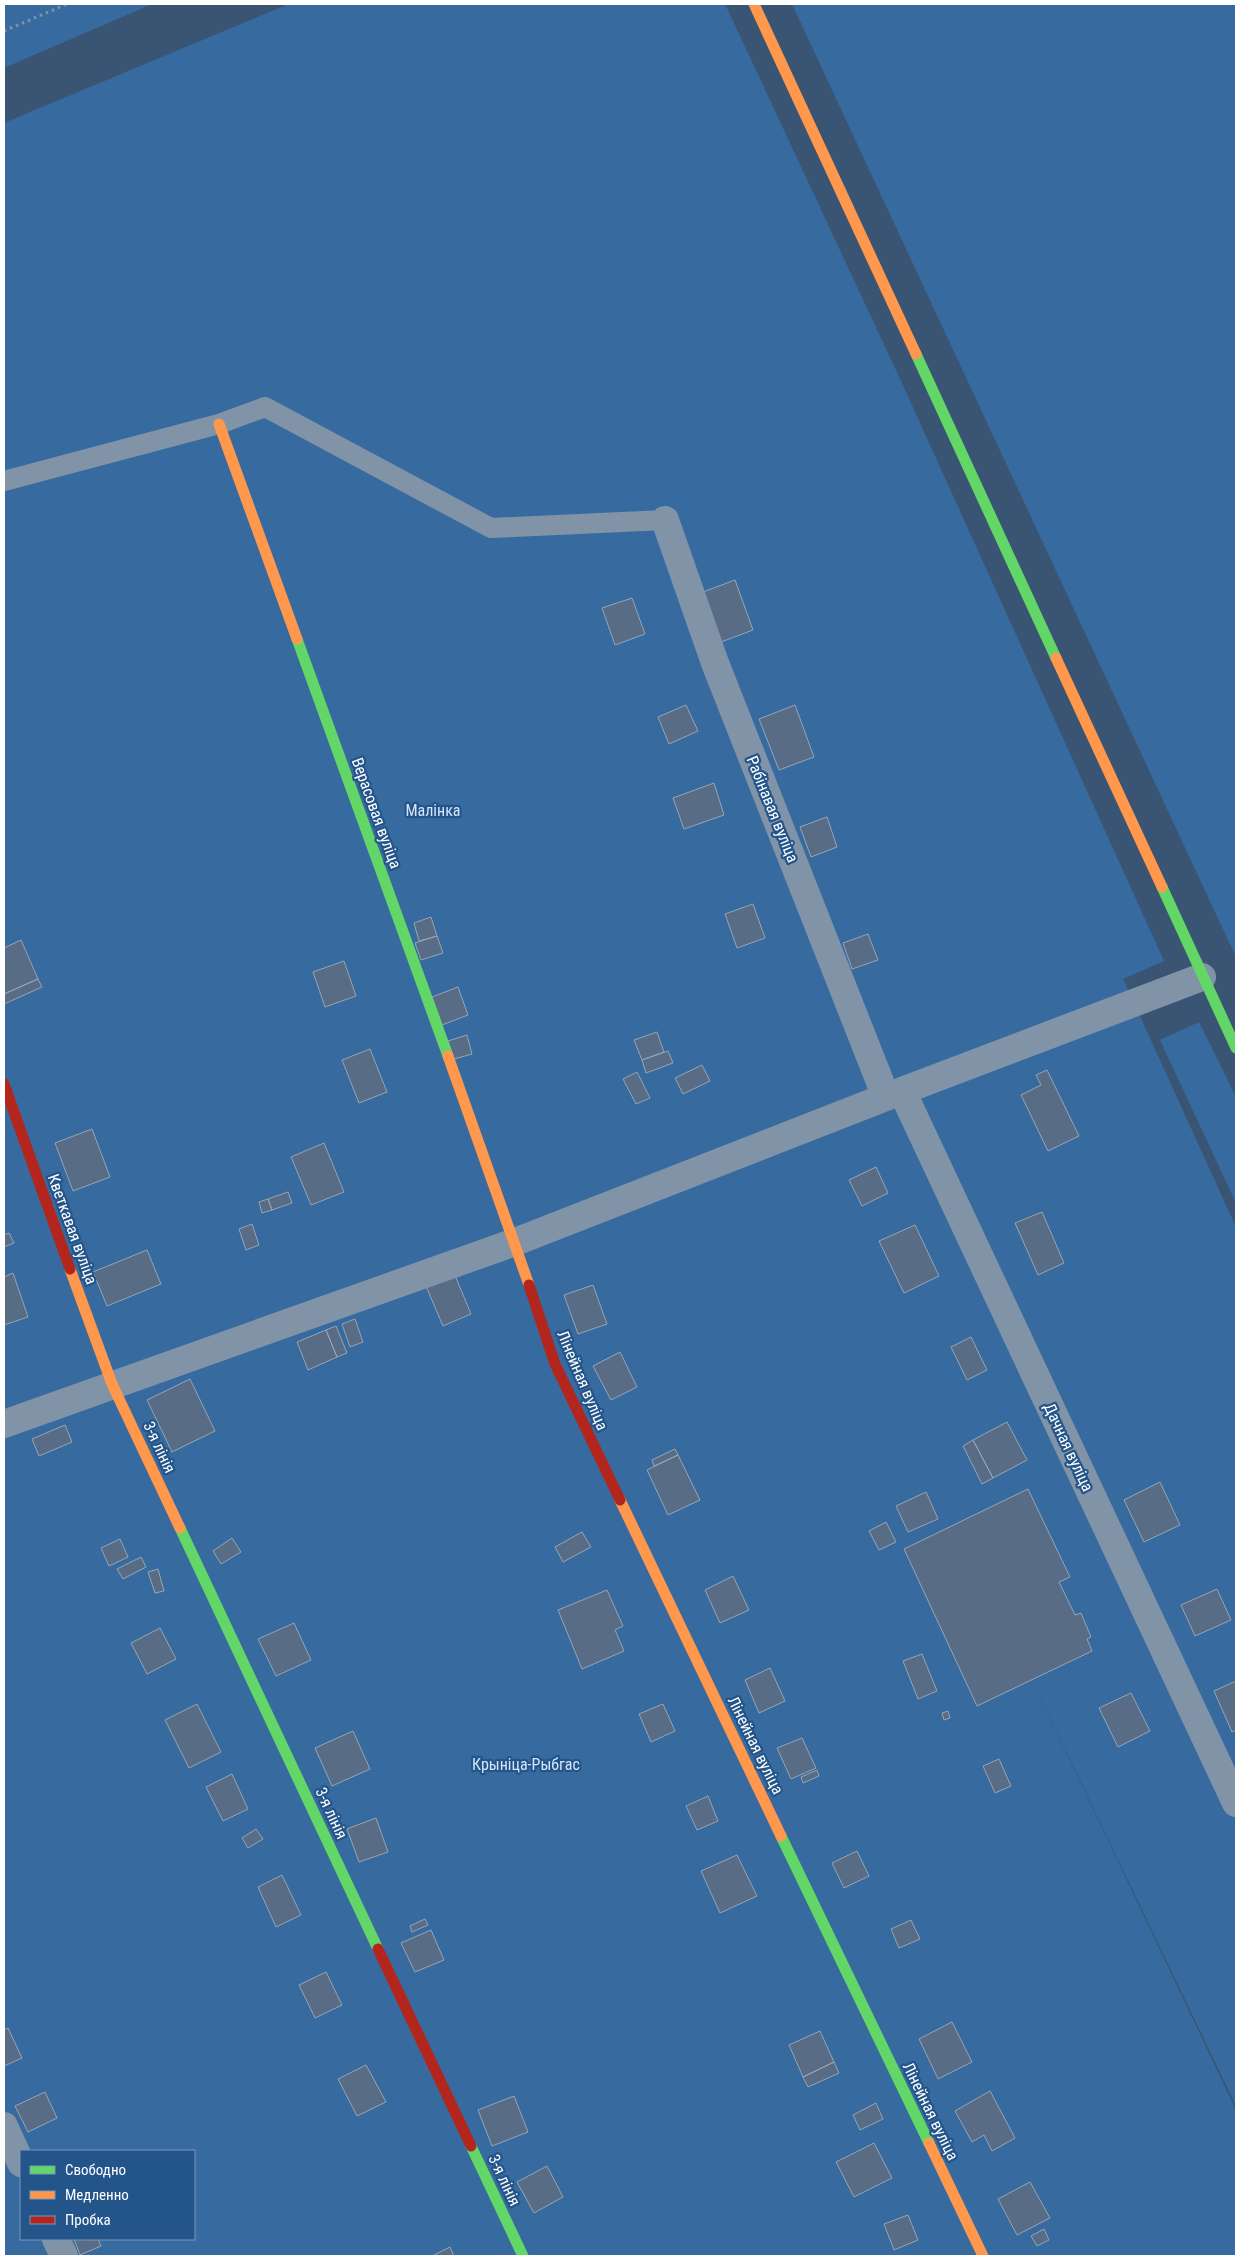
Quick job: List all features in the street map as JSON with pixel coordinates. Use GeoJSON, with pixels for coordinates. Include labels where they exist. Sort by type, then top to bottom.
{"type":"FeatureCollection","features":[{"type":"Feature","properties":{"kind":"street"},"geometry":{"type":"LineString","coordinates":[[754,4],[1236,1048]]}},
{"type":"Feature","properties":{"kind":"street","name":"Верасовая вуліца"},"geometry":{"type":"LineString","coordinates":[[219,424],[515,1242]]}},
{"type":"Feature","properties":{"kind":"street","name":"Рабінавая вуліца"},"geometry":{"type":"LineString","coordinates":[[664,520],[715,663],[894,1094]]}},
{"type":"Feature","properties":{"kind":"street"},"geometry":{"type":"LineString","coordinates":[[4,1424],[515,1242],[894,1094],[1202,977]]}},
{"type":"Feature","properties":{"kind":"street","name":"Кветкавая вуліца"},"geometry":{"type":"LineString","coordinates":[[4,1084],[112,1384]]}},
{"type":"Feature","properties":{"kind":"street","name":"Дачная вуліца"},"geometry":{"type":"LineString","coordinates":[[894,1094],[1236,1803]]}},
{"type":"Feature","properties":{"kind":"street","name":"Лінейная вуліца"},"geometry":{"type":"LineString","coordinates":[[515,1242],[555,1364],[983,2256]]}},
{"type":"Feature","properties":{"kind":"street","name":"3-я лінія"},"geometry":{"type":"LineString","coordinates":[[112,1384],[523,2256]]}},
{"type":"Feature","properties":{"kind":"street"},"geometry":{"type":"LineString","coordinates":[[4,2126],[20,2161]]}},
{"type":"Feature","properties":{"kind":"street"},"geometry":{"type":"LineString","coordinates":[[56,2240],[64,2256]]}},
{"type":"Feature","properties":{"kind":"lane"},"geometry":{"type":"LineString","coordinates":[[4,481],[219,424],[264,407],[491,528],[664,520]]}},
{"type":"Feature","properties":{"kind":"path"},"geometry":{"type":"LineString","coordinates":[[4,31],[67,4]]}},
{"type":"Feature","properties":{"kind":"green space"},"geometry":{"type":"Polygon","coordinates":[[[4,4],[152,4],[4,68],[4,4]]]}},
{"type":"Feature","properties":{"kind":"green space"},"geometry":{"type":"Polygon","coordinates":[[[289,4],[725,4],[901,381],[1164,961],[1123,979],[1236,1227],[1236,2106],[1009,1632],[1236,2110],[1236,2256],[4,2256],[4,123],[289,4]]]}},
{"type":"Feature","properties":{"kind":"green space"},"geometry":{"type":"Polygon","coordinates":[[[792,4],[1236,4],[1236,957],[792,4]]]}},
{"type":"Feature","properties":{"kind":"green space"},"geometry":{"type":"Polygon","coordinates":[[[1199,1022],[1236,1097],[1236,1203],[1160,1040],[1199,1022]]]}},
{"type":"Feature","properties":{"kind":"building"},"geometry":{"type":"Polygon","coordinates":[[[735,580],[753,630],[721,642],[703,592],[735,580]]]}},
{"type":"Feature","properties":{"kind":"building"},"geometry":{"type":"Polygon","coordinates":[[[632,598],[645,634],[615,645],[602,608],[632,598]]]}},
{"type":"Feature","properties":{"kind":"building"},"geometry":{"type":"Polygon","coordinates":[[[686,705],[698,731],[669,744],[658,717],[686,705]]]}},
{"type":"Feature","properties":{"kind":"building"},"geometry":{"type":"Polygon","coordinates":[[[795,705],[814,757],[779,770],[759,719],[795,705]]]}},
{"type":"Feature","properties":{"kind":"building"},"geometry":{"type":"Polygon","coordinates":[[[714,783],[724,815],[684,829],[673,798],[714,783]]]}},
{"type":"Feature","properties":{"kind":"building"},"geometry":{"type":"Polygon","coordinates":[[[827,817],[837,847],[811,857],[800,827],[827,817]]]}},
{"type":"Feature","properties":{"kind":"building"},"geometry":{"type":"Polygon","coordinates":[[[753,904],[765,938],[737,948],[725,914],[753,904]]]}},
{"type":"Feature","properties":{"kind":"building"},"geometry":{"type":"Polygon","coordinates":[[[431,917],[437,936],[419,941],[414,923],[431,917]]]}},
{"type":"Feature","properties":{"kind":"building"},"geometry":{"type":"Polygon","coordinates":[[[868,934],[878,960],[852,969],[843,943],[868,934]]]}},
{"type":"Feature","properties":{"kind":"building"},"geometry":{"type":"Polygon","coordinates":[[[437,936],[443,953],[421,960],[415,943],[437,936]]]}},
{"type":"Feature","properties":{"kind":"building"},"geometry":{"type":"Polygon","coordinates":[[[21,940],[38,979],[4,994],[4,948],[21,940]]]}},
{"type":"Feature","properties":{"kind":"building"},"geometry":{"type":"Polygon","coordinates":[[[344,961],[356,996],[325,1007],[313,972],[344,961]]]}},
{"type":"Feature","properties":{"kind":"building"},"geometry":{"type":"Polygon","coordinates":[[[38,979],[42,987],[4,1004],[4,994],[38,979]]]}},
{"type":"Feature","properties":{"kind":"building"},"geometry":{"type":"Polygon","coordinates":[[[458,987],[468,1015],[442,1025],[432,997],[458,987]]]}},
{"type":"Feature","properties":{"kind":"building"},"geometry":{"type":"Polygon","coordinates":[[[657,1032],[664,1052],[642,1060],[634,1040],[657,1032]]]}},
{"type":"Feature","properties":{"kind":"building"},"geometry":{"type":"Polygon","coordinates":[[[467,1035],[472,1054],[454,1059],[448,1041],[467,1035]]]}},
{"type":"Feature","properties":{"kind":"building"},"geometry":{"type":"Polygon","coordinates":[[[370,1049],[387,1092],[359,1103],[342,1060],[370,1049]]]}},
{"type":"Feature","properties":{"kind":"building"},"geometry":{"type":"Polygon","coordinates":[[[668,1051],[673,1063],[646,1073],[642,1060],[668,1051]]]}},
{"type":"Feature","properties":{"kind":"building"},"geometry":{"type":"Polygon","coordinates":[[[702,1065],[710,1081],[683,1094],[675,1078],[702,1065]]]}},
{"type":"Feature","properties":{"kind":"building"},"geometry":{"type":"Polygon","coordinates":[[[1047,1070],[1079,1136],[1048,1151],[1021,1095],[1041,1085],[1036,1075],[1047,1070]]]}},
{"type":"Feature","properties":{"kind":"building"},"geometry":{"type":"Polygon","coordinates":[[[637,1072],[650,1098],[636,1104],[623,1079],[637,1072]]]}},
{"type":"Feature","properties":{"kind":"building"},"geometry":{"type":"Polygon","coordinates":[[[92,1129],[110,1177],[73,1191],[55,1143],[92,1129]]]}},
{"type":"Feature","properties":{"kind":"building"},"geometry":{"type":"Polygon","coordinates":[[[324,1143],[344,1192],[311,1205],[291,1157],[324,1143]]]}},
{"type":"Feature","properties":{"kind":"building"},"geometry":{"type":"Polygon","coordinates":[[[876,1167],[888,1193],[862,1206],[849,1180],[876,1167]]]}},
{"type":"Feature","properties":{"kind":"building"},"geometry":{"type":"Polygon","coordinates":[[[288,1192],[292,1203],[272,1210],[268,1199],[288,1192]]]}},
{"type":"Feature","properties":{"kind":"building"},"geometry":{"type":"Polygon","coordinates":[[[268,1199],[272,1210],[262,1213],[259,1202],[268,1199]]]}},
{"type":"Feature","properties":{"kind":"building"},"geometry":{"type":"Polygon","coordinates":[[[1042,1212],[1064,1263],[1038,1275],[1015,1223],[1042,1212]]]}},
{"type":"Feature","properties":{"kind":"building"},"geometry":{"type":"Polygon","coordinates":[[[252,1224],[259,1245],[246,1250],[239,1229],[252,1224]]]}},
{"type":"Feature","properties":{"kind":"building"},"geometry":{"type":"Polygon","coordinates":[[[915,1225],[939,1276],[904,1293],[879,1241],[915,1225]]]}},
{"type":"Feature","properties":{"kind":"building"},"geometry":{"type":"Polygon","coordinates":[[[9,1233],[14,1243],[4,1247],[4,1235],[9,1233]]]}},
{"type":"Feature","properties":{"kind":"building"},"geometry":{"type":"Polygon","coordinates":[[[147,1250],[161,1284],[107,1306],[93,1272],[147,1250]]]}},
{"type":"Feature","properties":{"kind":"building"},"geometry":{"type":"Polygon","coordinates":[[[13,1273],[28,1317],[4,1325],[4,1277],[13,1273]]]}},
{"type":"Feature","properties":{"kind":"building"},"geometry":{"type":"Polygon","coordinates":[[[454,1273],[471,1314],[443,1326],[425,1284],[454,1273]]]}},
{"type":"Feature","properties":{"kind":"building"},"geometry":{"type":"Polygon","coordinates":[[[593,1285],[607,1324],[578,1334],[564,1295],[593,1285]]]}},
{"type":"Feature","properties":{"kind":"building"},"geometry":{"type":"Polygon","coordinates":[[[355,1319],[363,1342],[350,1347],[342,1324],[355,1319]]]}},
{"type":"Feature","properties":{"kind":"building"},"geometry":{"type":"Polygon","coordinates":[[[336,1326],[347,1353],[337,1357],[326,1330],[336,1326]]]}},
{"type":"Feature","properties":{"kind":"building"},"geometry":{"type":"Polygon","coordinates":[[[326,1330],[337,1357],[308,1370],[297,1342],[326,1330]]]}},
{"type":"Feature","properties":{"kind":"building"},"geometry":{"type":"Polygon","coordinates":[[[971,1337],[987,1370],[967,1380],[951,1347],[971,1337]]]}},
{"type":"Feature","properties":{"kind":"building"},"geometry":{"type":"Polygon","coordinates":[[[620,1352],[637,1387],[611,1400],[593,1366],[620,1352]]]}},
{"type":"Feature","properties":{"kind":"building"},"geometry":{"type":"Polygon","coordinates":[[[190,1379],[215,1431],[172,1452],[147,1400],[190,1379]]]}},
{"type":"Feature","properties":{"kind":"building"},"geometry":{"type":"Polygon","coordinates":[[[1007,1422],[1027,1460],[993,1478],[973,1440],[1007,1422]]]}},
{"type":"Feature","properties":{"kind":"building"},"geometry":{"type":"Polygon","coordinates":[[[65,1425],[72,1442],[39,1456],[32,1439],[65,1425]]]}},
{"type":"Feature","properties":{"kind":"building"},"geometry":{"type":"Polygon","coordinates":[[[973,1440],[993,1478],[982,1484],[963,1446],[973,1440]]]}},
{"type":"Feature","properties":{"kind":"building"},"geometry":{"type":"Polygon","coordinates":[[[675,1449],[678,1455],[654,1466],[652,1460],[675,1449]]]}},
{"type":"Feature","properties":{"kind":"building"},"geometry":{"type":"Polygon","coordinates":[[[678,1455],[700,1500],[668,1515],[647,1470],[678,1455]]]}},
{"type":"Feature","properties":{"kind":"building"},"geometry":{"type":"Polygon","coordinates":[[[1160,1482],[1180,1525],[1144,1542],[1124,1500],[1160,1482]]]}},
{"type":"Feature","properties":{"kind":"building"},"geometry":{"type":"Polygon","coordinates":[[[1028,1489],[1070,1577],[1059,1582],[1075,1615],[1081,1613],[1091,1637],[1087,1639],[1092,1651],[977,1706],[904,1549],[1028,1489]]]}},
{"type":"Feature","properties":{"kind":"building"},"geometry":{"type":"Polygon","coordinates":[[[926,1492],[938,1519],[908,1532],[896,1506],[926,1492]]]}},
{"type":"Feature","properties":{"kind":"building"},"geometry":{"type":"Polygon","coordinates":[[[886,1522],[896,1542],[879,1550],[869,1531],[886,1522]]]}},
{"type":"Feature","properties":{"kind":"building"},"geometry":{"type":"Polygon","coordinates":[[[582,1532],[591,1547],[563,1562],[555,1547],[582,1532]]]}},
{"type":"Feature","properties":{"kind":"building"},"geometry":{"type":"Polygon","coordinates":[[[232,1538],[241,1552],[221,1564],[213,1551],[232,1538]]]}},
{"type":"Feature","properties":{"kind":"building"},"geometry":{"type":"Polygon","coordinates":[[[120,1539],[128,1557],[109,1566],[101,1548],[120,1539]]]}},
{"type":"Feature","properties":{"kind":"building"},"geometry":{"type":"Polygon","coordinates":[[[141,1557],[146,1567],[123,1579],[117,1569],[141,1557]]]}},
{"type":"Feature","properties":{"kind":"building"},"geometry":{"type":"Polygon","coordinates":[[[158,1569],[164,1591],[155,1593],[148,1572],[158,1569]]]}},
{"type":"Feature","properties":{"kind":"building"},"geometry":{"type":"Polygon","coordinates":[[[733,1576],[749,1610],[720,1623],[705,1590],[733,1576]]]}},
{"type":"Feature","properties":{"kind":"building"},"geometry":{"type":"Polygon","coordinates":[[[1217,1589],[1231,1620],[1195,1636],[1181,1605],[1217,1589]]]}},
{"type":"Feature","properties":{"kind":"building"},"geometry":{"type":"Polygon","coordinates":[[[607,1590],[623,1626],[615,1630],[624,1651],[582,1669],[558,1610],[607,1590]]]}},
{"type":"Feature","properties":{"kind":"building"},"geometry":{"type":"Polygon","coordinates":[[[294,1623],[311,1660],[276,1676],[258,1639],[294,1623]]]}},
{"type":"Feature","properties":{"kind":"building"},"geometry":{"type":"Polygon","coordinates":[[[160,1628],[176,1659],[147,1674],[131,1643],[160,1628]]]}},
{"type":"Feature","properties":{"kind":"building"},"geometry":{"type":"Polygon","coordinates":[[[922,1654],[937,1691],[918,1699],[903,1661],[922,1654]]]}},
{"type":"Feature","properties":{"kind":"building"},"geometry":{"type":"Polygon","coordinates":[[[770,1668],[785,1701],[759,1713],[745,1680],[770,1668]]]}},
{"type":"Feature","properties":{"kind":"building"},"geometry":{"type":"Polygon","coordinates":[[[1236,1681],[1236,1730],[1232,1732],[1214,1691],[1236,1681]]]}},
{"type":"Feature","properties":{"kind":"building"},"geometry":{"type":"Polygon","coordinates":[[[1131,1693],[1150,1731],[1118,1747],[1099,1708],[1131,1693]]]}},
{"type":"Feature","properties":{"kind":"building"},"geometry":{"type":"Polygon","coordinates":[[[197,1704],[221,1752],[189,1768],[165,1720],[197,1704]]]}},
{"type":"Feature","properties":{"kind":"building"},"geometry":{"type":"Polygon","coordinates":[[[663,1704],[675,1731],[651,1742],[639,1714],[663,1704]]]}},
{"type":"Feature","properties":{"kind":"building"},"geometry":{"type":"Polygon","coordinates":[[[948,1711],[950,1718],[944,1720],[942,1713],[948,1711]]]}},
{"type":"Feature","properties":{"kind":"building"},"geometry":{"type":"Polygon","coordinates":[[[353,1731],[370,1769],[332,1786],[315,1748],[353,1731]]]}},
{"type":"Feature","properties":{"kind":"building"},"geometry":{"type":"Polygon","coordinates":[[[802,1738],[816,1768],[791,1779],[777,1748],[802,1738]]]}},
{"type":"Feature","properties":{"kind":"building"},"geometry":{"type":"Polygon","coordinates":[[[999,1759],[1011,1786],[995,1793],[983,1766],[999,1759]]]}},
{"type":"Feature","properties":{"kind":"building"},"geometry":{"type":"Polygon","coordinates":[[[817,1770],[819,1776],[803,1783],[801,1777],[817,1770]]]}},
{"type":"Feature","properties":{"kind":"building"},"geometry":{"type":"Polygon","coordinates":[[[232,1774],[248,1809],[223,1821],[206,1787],[232,1774]]]}},
{"type":"Feature","properties":{"kind":"building"},"geometry":{"type":"Polygon","coordinates":[[[708,1796],[718,1821],[697,1830],[686,1806],[708,1796]]]}},
{"type":"Feature","properties":{"kind":"building"},"geometry":{"type":"Polygon","coordinates":[[[376,1818],[388,1852],[359,1862],[347,1829],[376,1818]]]}},
{"type":"Feature","properties":{"kind":"building"},"geometry":{"type":"Polygon","coordinates":[[[256,1829],[263,1839],[248,1848],[242,1838],[256,1829]]]}},
{"type":"Feature","properties":{"kind":"building"},"geometry":{"type":"Polygon","coordinates":[[[857,1851],[869,1876],[844,1888],[832,1863],[857,1851]]]}},
{"type":"Feature","properties":{"kind":"building"},"geometry":{"type":"Polygon","coordinates":[[[737,1855],[757,1896],[720,1913],[701,1871],[737,1855]]]}},
{"type":"Feature","properties":{"kind":"building"},"geometry":{"type":"Polygon","coordinates":[[[282,1875],[301,1915],[276,1927],[258,1887],[282,1875]]]}},
{"type":"Feature","properties":{"kind":"building"},"geometry":{"type":"Polygon","coordinates":[[[425,1919],[428,1925],[412,1932],[410,1926],[425,1919]]]}},
{"type":"Feature","properties":{"kind":"building"},"geometry":{"type":"Polygon","coordinates":[[[911,1920],[920,1939],[899,1948],[891,1929],[911,1920]]]}},
{"type":"Feature","properties":{"kind":"building"},"geometry":{"type":"Polygon","coordinates":[[[431,1930],[444,1960],[415,1972],[401,1943],[431,1930]]]}},
{"type":"Feature","properties":{"kind":"building"},"geometry":{"type":"Polygon","coordinates":[[[326,1972],[342,2005],[315,2018],[299,1985],[326,1972]]]}},
{"type":"Feature","properties":{"kind":"building"},"geometry":{"type":"Polygon","coordinates":[[[952,2022],[972,2062],[938,2079],[919,2039],[952,2022]]]}},
{"type":"Feature","properties":{"kind":"building"},"geometry":{"type":"Polygon","coordinates":[[[8,2028],[22,2058],[4,2066],[4,2030],[8,2028]]]}},
{"type":"Feature","properties":{"kind":"building"},"geometry":{"type":"Polygon","coordinates":[[[820,2031],[834,2062],[803,2077],[789,2045],[820,2031]]]}},
{"type":"Feature","properties":{"kind":"building"},"geometry":{"type":"Polygon","coordinates":[[[834,2062],[839,2073],[808,2087],[803,2077],[834,2062]]]}},
{"type":"Feature","properties":{"kind":"building"},"geometry":{"type":"Polygon","coordinates":[[[366,2065],[386,2102],[357,2116],[338,2079],[366,2065]]]}},
{"type":"Feature","properties":{"kind":"building"},"geometry":{"type":"Polygon","coordinates":[[[990,2091],[1015,2138],[992,2151],[984,2135],[972,2142],[955,2111],[990,2091]]]}},
{"type":"Feature","properties":{"kind":"building"},"geometry":{"type":"Polygon","coordinates":[[[45,2092],[57,2118],[28,2132],[15,2106],[45,2092]]]}},
{"type":"Feature","properties":{"kind":"building"},"geometry":{"type":"Polygon","coordinates":[[[514,2096],[528,2132],[492,2146],[478,2110],[514,2096]]]}},
{"type":"Feature","properties":{"kind":"building"},"geometry":{"type":"Polygon","coordinates":[[[876,2103],[883,2119],[860,2130],[853,2115],[876,2103]]]}},
{"type":"Feature","properties":{"kind":"building"},"geometry":{"type":"Polygon","coordinates":[[[874,2143],[892,2178],[854,2197],[836,2162],[874,2143]]]}},
{"type":"Feature","properties":{"kind":"building"},"geometry":{"type":"Polygon","coordinates":[[[547,2166],[563,2197],[534,2213],[517,2182],[547,2166]]]}},
{"type":"Feature","properties":{"kind":"building"},"geometry":{"type":"Polygon","coordinates":[[[1030,2182],[1050,2218],[1017,2235],[998,2199],[1030,2182]]]}},
{"type":"Feature","properties":{"kind":"building"},"geometry":{"type":"Polygon","coordinates":[[[908,2215],[918,2240],[894,2250],[884,2224],[908,2215]]]}},
{"type":"Feature","properties":{"kind":"building"},"geometry":{"type":"Polygon","coordinates":[[[1044,2229],[1049,2240],[1037,2246],[1031,2236],[1044,2229]]]}},
{"type":"Feature","properties":{"kind":"building"},"geometry":{"type":"Polygon","coordinates":[[[74,2240],[98,2240],[101,2246],[80,2255],[74,2240]]]}},
{"type":"Feature","properties":{"kind":"building"},"geometry":{"type":"Polygon","coordinates":[[[450,2247],[454,2256],[432,2256],[450,2247]]]}},
{"type":"Feature","properties":{"kind":"traffic: fast"},"geometry":{"type":"LineString","coordinates":[[916,354],[1056,658]]}},
{"type":"Feature","properties":{"kind":"traffic: fast"},"geometry":{"type":"LineString","coordinates":[[297,639],[448,1056]]}},
{"type":"Feature","properties":{"kind":"traffic: fast"},"geometry":{"type":"LineString","coordinates":[[1162,887],[1236,1048]]}},
{"type":"Feature","properties":{"kind":"traffic: fast"},"geometry":{"type":"LineString","coordinates":[[180,1528],[378,1949]]}},
{"type":"Feature","properties":{"kind":"traffic: fast"},"geometry":{"type":"LineString","coordinates":[[781,1836],[929,2143]]}},
{"type":"Feature","properties":{"kind":"traffic: fast"},"geometry":{"type":"LineString","coordinates":[[471,2146],[523,2256]]}},
{"type":"Feature","properties":{"kind":"traffic: slow"},"geometry":{"type":"LineString","coordinates":[[754,4],[916,354]]}},
{"type":"Feature","properties":{"kind":"traffic: slow"},"geometry":{"type":"LineString","coordinates":[[219,424],[297,639]]}},
{"type":"Feature","properties":{"kind":"traffic: slow"},"geometry":{"type":"LineString","coordinates":[[1056,658],[1162,887]]}},
{"type":"Feature","properties":{"kind":"traffic: slow"},"geometry":{"type":"LineString","coordinates":[[448,1056],[529,1285]]}},
{"type":"Feature","properties":{"kind":"traffic: slow"},"geometry":{"type":"LineString","coordinates":[[70,1269],[112,1384],[180,1528]]}},
{"type":"Feature","properties":{"kind":"traffic: slow"},"geometry":{"type":"LineString","coordinates":[[620,1500],[781,1836]]}},
{"type":"Feature","properties":{"kind":"traffic: slow"},"geometry":{"type":"LineString","coordinates":[[929,2143],[983,2256]]}},
{"type":"Feature","properties":{"kind":"traffic: jam"},"geometry":{"type":"LineString","coordinates":[[4,1084],[70,1269]]}},
{"type":"Feature","properties":{"kind":"traffic: jam"},"geometry":{"type":"LineString","coordinates":[[529,1285],[555,1364],[620,1500]]}},
{"type":"Feature","properties":{"kind":"traffic: jam"},"geometry":{"type":"LineString","coordinates":[[378,1949],[471,2146]]}},
{"type":"Feature","properties":{"kind":"park label","name":"Малінка"},"geometry":{"type":"Point","coordinates":[433,810]}},
{"type":"Feature","properties":{"kind":"park label","name":"Крыніца-Рыбгас"},"geometry":{"type":"Point","coordinates":[526,1764]}}]}
